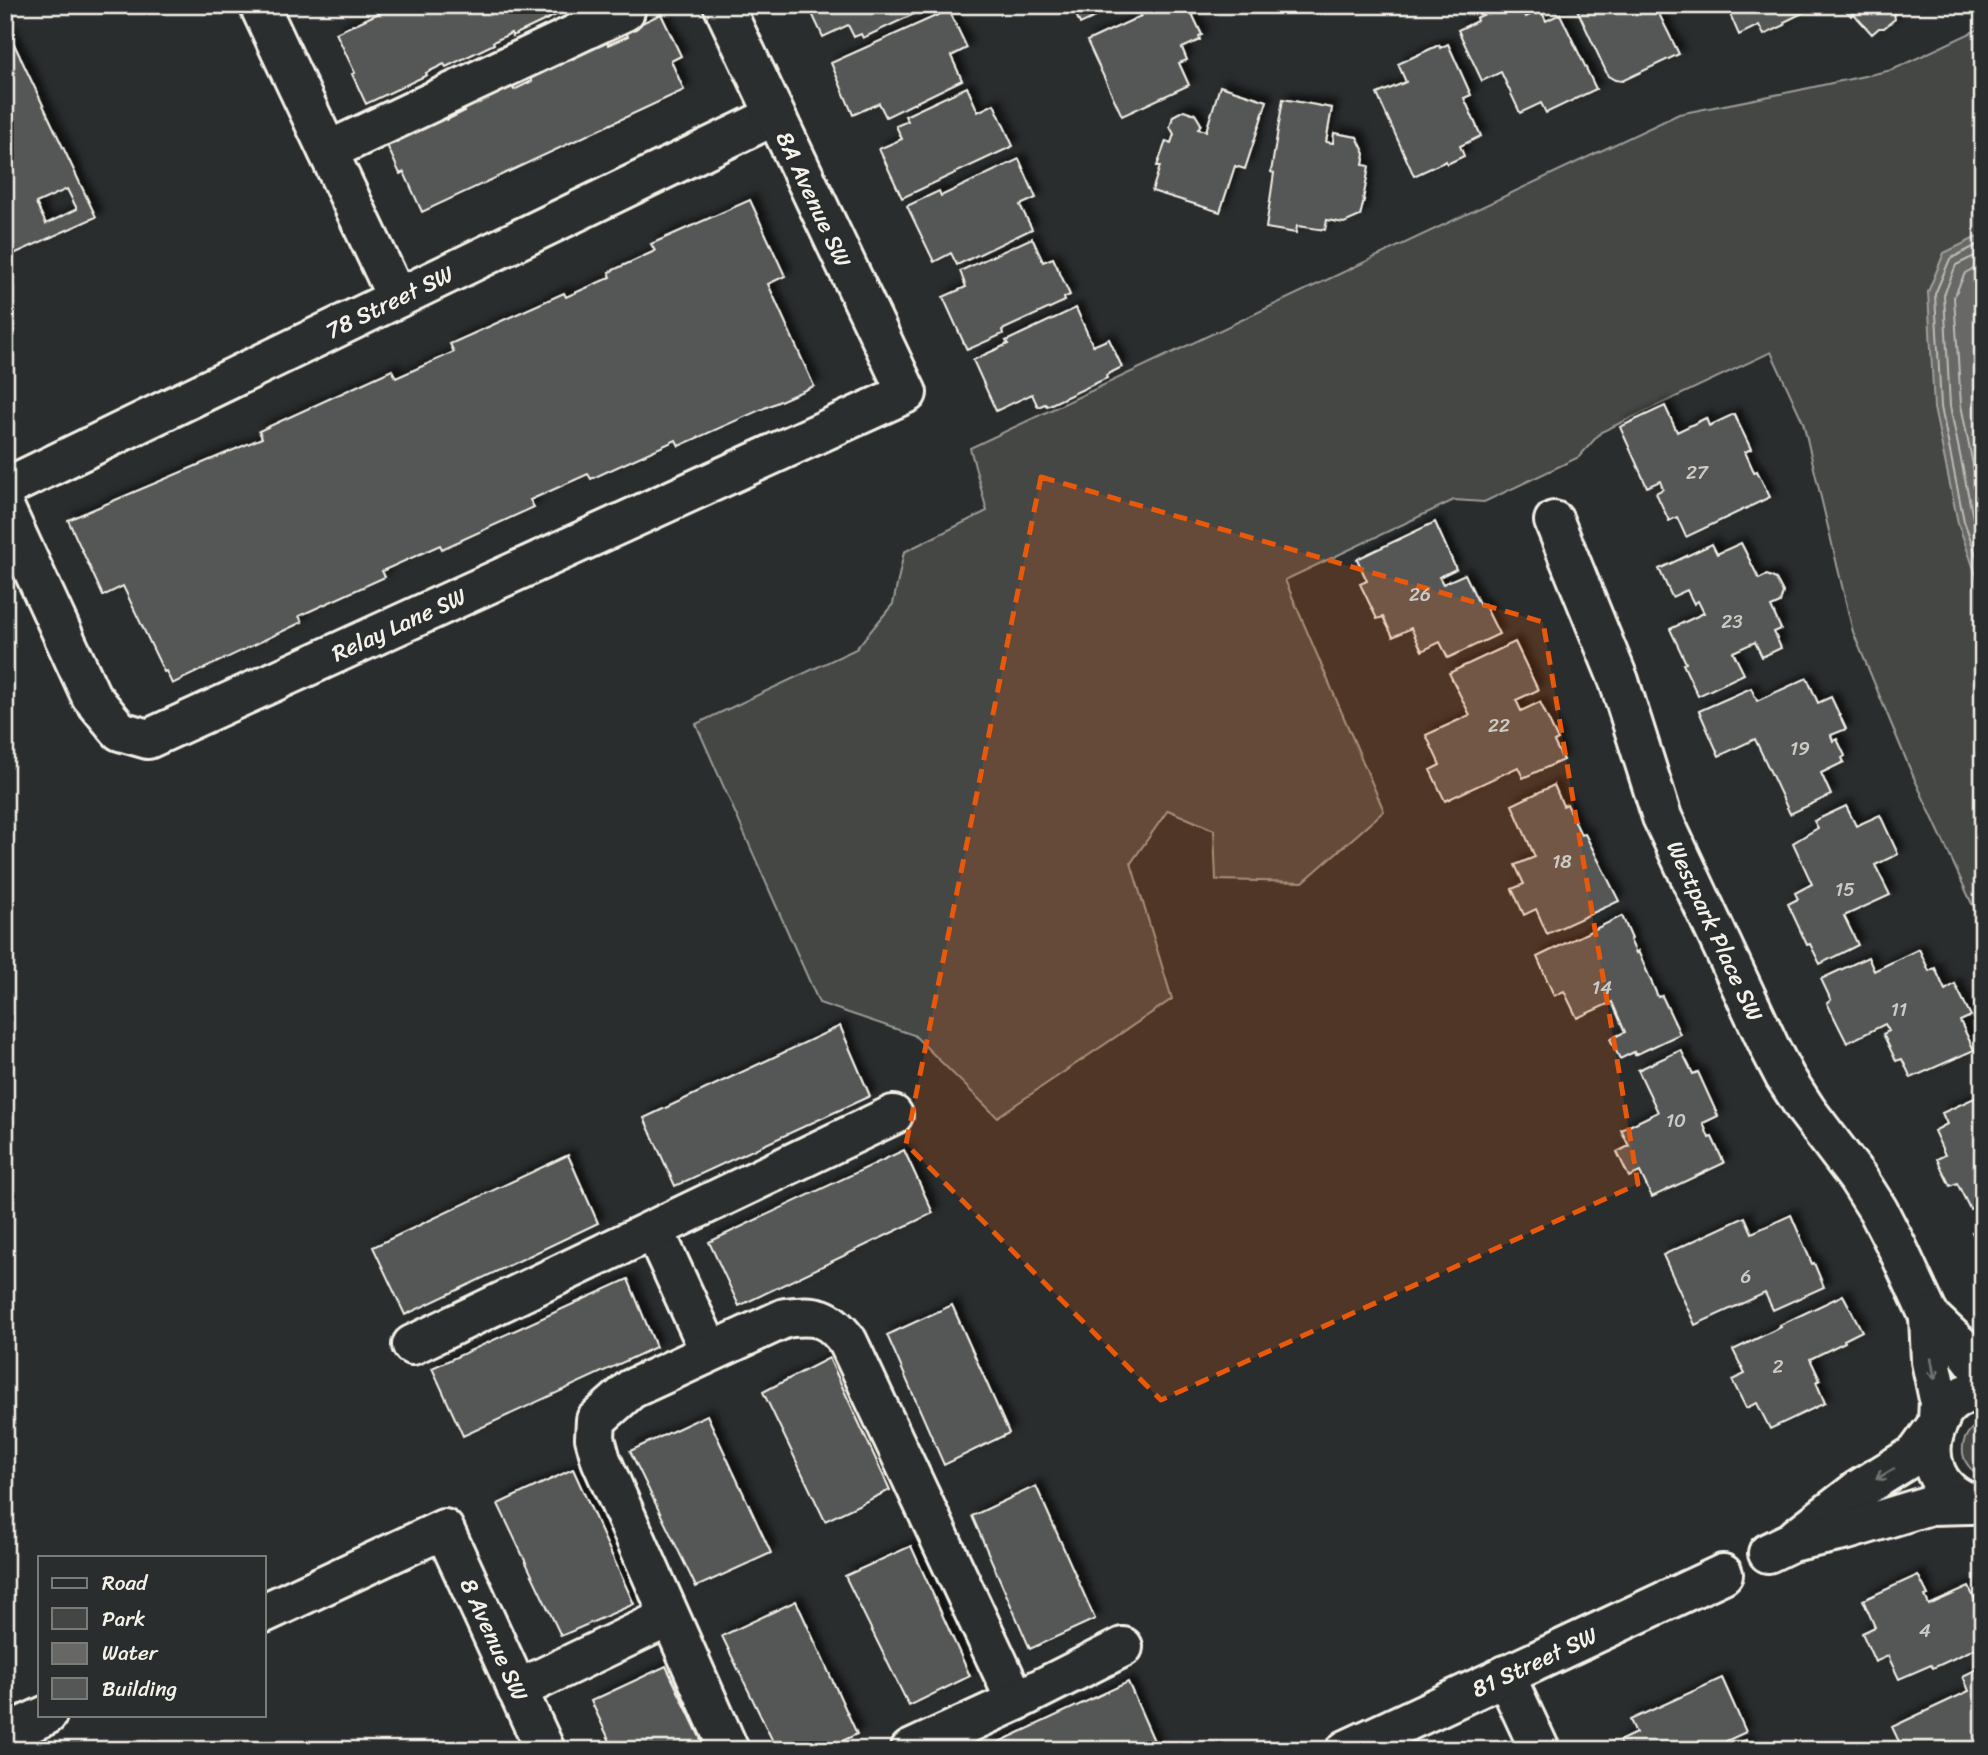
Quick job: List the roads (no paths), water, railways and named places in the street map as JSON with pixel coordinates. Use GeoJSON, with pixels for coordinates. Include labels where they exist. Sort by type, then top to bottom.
{"type":"FeatureCollection","features":[{"type":"Feature","properties":{"kind":"street"},"geometry":{"type":"LineString","coordinates":[[258,5],[397,298]]}},
{"type":"Feature","properties":{"kind":"street","name":"8A Avenue SW"},"geometry":{"type":"LineString","coordinates":[[723,5],[906,393]]}},
{"type":"Feature","properties":{"kind":"street"},"geometry":{"type":"LineString","coordinates":[[328,151],[625,11]]}},
{"type":"Feature","properties":{"kind":"street","name":"78 Street SW"},"geometry":{"type":"LineString","coordinates":[[5,488],[774,116]]}},
{"type":"Feature","properties":{"kind":"street","name":"Relay Lane SW"},"geometry":{"type":"LineString","coordinates":[[5,509],[91,696],[120,731],[148,739],[906,393]]}},
{"type":"Feature","properties":{"kind":"street","name":"Westpark Place SW"},"geometry":{"type":"LineString","coordinates":[[1554,521],[1619,681],[1662,817],[1771,1050],[1807,1111],[1857,1177],[1878,1210],[1929,1316],[1966,1351],[1983,1373]]}},
{"type":"Feature","properties":{"kind":"street"},"geometry":{"type":"LineString","coordinates":[[412,1345],[893,1115]]}},
{"type":"Feature","properties":{"kind":"street"},"geometry":{"type":"LineString","coordinates":[[654,1230],[710,1352]]}},
{"type":"Feature","properties":{"kind":"street"},"geometry":{"type":"LineString","coordinates":[[729,1750],[601,1460],[594,1438],[596,1420],[631,1389],[785,1318],[807,1315],[824,1318],[839,1328],[848,1342],[1016,1701]]}},
{"type":"Feature","properties":{"kind":"street","name":"Westpark Place SW"},"geometry":{"type":"LineString","coordinates":[[1929,1316],[1931,1361],[1939,1399],[1931,1455],[1940,1480],[1948,1490],[1958,1498],[1979,1506]]}},
{"type":"Feature","properties":{"kind":"street"},"geometry":{"type":"LineString","coordinates":[[1979,1506],[1930,1505],[1780,1547],[1858,1490],[1916,1454],[1945,1409],[1963,1395],[1983,1389]]}},
{"type":"Feature","properties":{"kind":"street","name":"8 Avenue SW"},"geometry":{"type":"LineString","coordinates":[[266,1612],[444,1529],[545,1750]]}},
{"type":"Feature","properties":{"kind":"street","name":"81 Street SW"},"geometry":{"type":"LineString","coordinates":[[1346,1750],[1723,1574]]}},
{"type":"Feature","properties":{"kind":"street"},"geometry":{"type":"LineString","coordinates":[[517,1690],[669,1617]]}},
{"type":"Feature","properties":{"kind":"street"},"geometry":{"type":"LineString","coordinates":[[910,1750],[1123,1647]]}},
{"type":"Feature","properties":{"kind":"street"},"geometry":{"type":"LineString","coordinates":[[1505,1675],[1540,1750]]}},
{"type":"Feature","properties":{"kind":"street"},"geometry":{"type":"LineString","coordinates":[[5,1734],[45,1716]]}},
{"type":"Feature","properties":{"kind":"water"},"geometry":{"type":"Polygon","coordinates":[[[1983,234],[1983,595],[1958,523],[1934,408],[1928,292],[1944,253],[1983,234]]]}}]}
